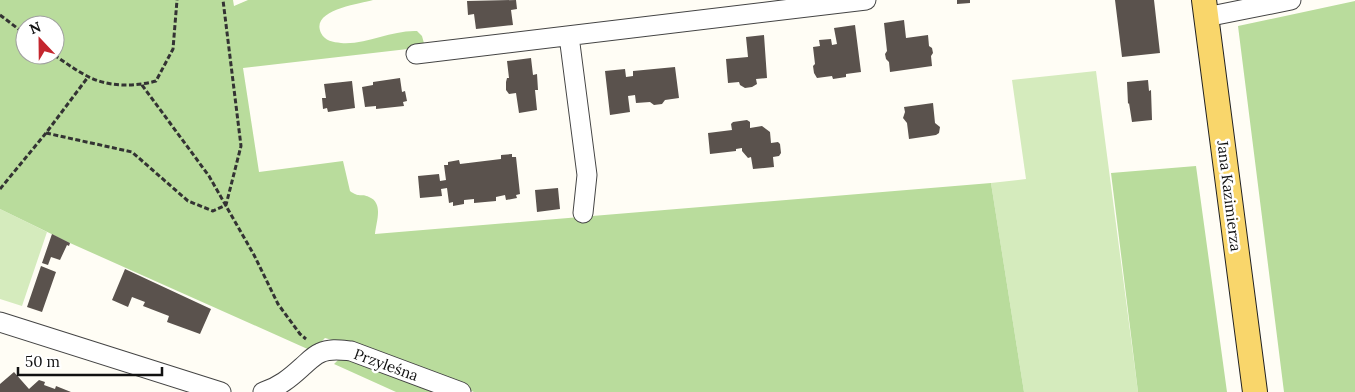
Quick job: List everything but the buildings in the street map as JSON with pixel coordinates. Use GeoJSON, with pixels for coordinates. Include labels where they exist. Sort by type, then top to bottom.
{"type":"FeatureCollection","features":[{"type":"Feature","properties":{"kind":"main road","name":"Jana Kazimierza"},"geometry":{"type":"LineString","coordinates":[[1205,9],[1254,392]]}},
{"type":"Feature","properties":{"kind":"street"},"geometry":{"type":"LineString","coordinates":[[416,54],[866,0]]}},
{"type":"Feature","properties":{"kind":"street"},"geometry":{"type":"LineString","coordinates":[[1205,9],[1290,0]]}},
{"type":"Feature","properties":{"kind":"street"},"geometry":{"type":"LineString","coordinates":[[569,36],[587,174],[583,213]]}},
{"type":"Feature","properties":{"kind":"street"},"geometry":{"type":"LineString","coordinates":[[0,322],[222,392]]}},
{"type":"Feature","properties":{"kind":"street","name":"Przyleśna"},"geometry":{"type":"LineString","coordinates":[[321,352],[334,349],[351,351],[461,392]]}},
{"type":"Feature","properties":{"kind":"street"},"geometry":{"type":"LineString","coordinates":[[263,392],[274,389],[291,378],[321,352]]}},
{"type":"Feature","properties":{"kind":"path"},"geometry":{"type":"LineString","coordinates":[[65,62],[88,77],[116,85],[142,85],[156,81],[173,49],[176,0]]}},
{"type":"Feature","properties":{"kind":"path"},"geometry":{"type":"LineString","coordinates":[[223,0],[242,146],[226,205]]}},
{"type":"Feature","properties":{"kind":"path"},"geometry":{"type":"LineString","coordinates":[[0,15],[15,26]]}},
{"type":"Feature","properties":{"kind":"path"},"geometry":{"type":"LineString","coordinates":[[0,189],[46,133],[88,77]]}},
{"type":"Feature","properties":{"kind":"path"},"geometry":{"type":"LineString","coordinates":[[142,85],[203,169],[226,205],[278,304],[300,334],[321,352]]}},
{"type":"Feature","properties":{"kind":"path"},"geometry":{"type":"LineString","coordinates":[[46,133],[132,152],[188,201],[213,211],[226,205]]}},
{"type":"Feature","properties":{"kind":"green space"},"geometry":{"type":"Polygon","coordinates":[[[0,0],[233,0],[234,6],[248,0],[373,0],[347,6],[329,14],[320,25],[323,36],[332,42],[351,43],[407,31],[417,31],[422,36],[425,47],[243,68],[259,172],[343,161],[350,191],[374,200],[378,208],[375,234],[991,183],[1024,392],[474,392],[353,346],[325,338],[312,351],[70,243],[0,209],[0,0]]]}},
{"type":"Feature","properties":{"kind":"green space"},"geometry":{"type":"Polygon","coordinates":[[[1355,1],[1355,392],[1284,392],[1238,26],[1355,1]]]}},
{"type":"Feature","properties":{"kind":"green space"},"geometry":{"type":"Polygon","coordinates":[[[1096,71],[1138,392],[1024,392],[991,183],[1026,179],[1012,80],[1096,71]]]}},
{"type":"Feature","properties":{"kind":"green space"},"geometry":{"type":"Polygon","coordinates":[[[1196,166],[1227,392],[1138,392],[1111,173],[1196,166]]]}},
{"type":"Feature","properties":{"kind":"green space"},"geometry":{"type":"Polygon","coordinates":[[[0,209],[47,232],[22,306],[0,299],[0,209]]]}},
{"type":"Feature","properties":{"kind":"green space"},"geometry":{"type":"Polygon","coordinates":[[[341,357],[441,392],[396,392],[334,364],[341,357]]]}}]}
